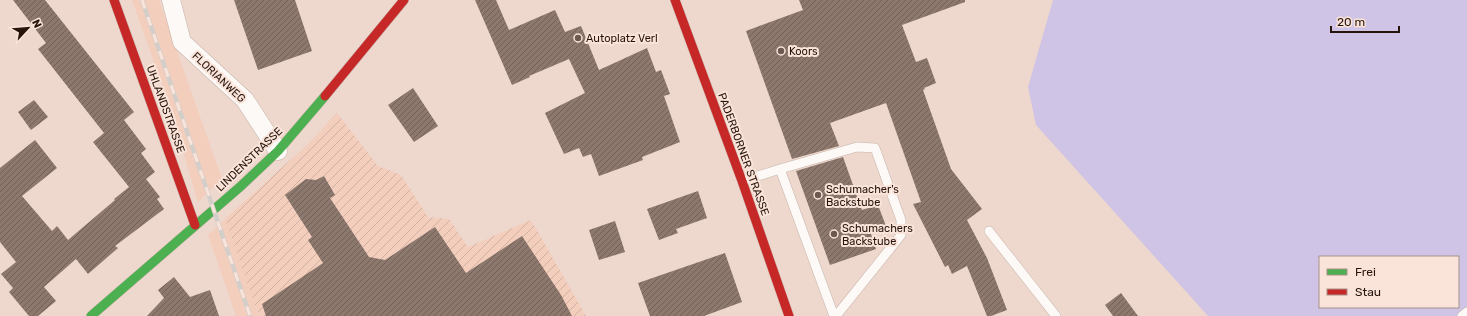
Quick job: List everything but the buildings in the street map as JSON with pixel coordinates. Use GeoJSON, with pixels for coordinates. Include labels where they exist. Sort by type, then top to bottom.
{"type":"FeatureCollection","features":[{"type":"Feature","properties":{"kind":"street","name":"UHLANDSTRASSE"},"geometry":{"type":"LineString","coordinates":[[114,0],[195,225]]}},
{"type":"Feature","properties":{"kind":"street","name":"FLORIANWEG"},"geometry":{"type":"LineString","coordinates":[[171,0],[182,42],[245,100],[278,151]]}},
{"type":"Feature","properties":{"kind":"street","name":"LINDENSTRASSE"},"geometry":{"type":"LineString","coordinates":[[91,316],[278,151],[404,0]]}},
{"type":"Feature","properties":{"kind":"street","name":"PADERBORNER STRASSE"},"geometry":{"type":"LineString","coordinates":[[675,0],[742,181],[789,316]]}},
{"type":"Feature","properties":{"kind":"lane"},"geometry":{"type":"LineString","coordinates":[[742,181],[857,147],[875,148],[901,220],[901,235],[835,316]]}},
{"type":"Feature","properties":{"kind":"lane"},"geometry":{"type":"LineString","coordinates":[[780,169],[835,316]]}},
{"type":"Feature","properties":{"kind":"lane"},"geometry":{"type":"LineString","coordinates":[[989,231],[1056,316]]}},
{"type":"Feature","properties":{"kind":"lane"},"geometry":{"type":"LineString","coordinates":[[1462,316],[1467,312]]}},
{"type":"Feature","properties":{"kind":"shaded area"},"geometry":{"type":"Polygon","coordinates":[[[132,0],[159,0],[222,179],[198,202],[170,107],[132,0]]]}},
{"type":"Feature","properties":{"kind":"shaded area"},"geometry":{"type":"Polygon","coordinates":[[[1053,0],[1467,0],[1467,316],[1208,316],[1036,125],[1028,87],[1053,0]]]}},
{"type":"Feature","properties":{"kind":"shaded area"},"geometry":{"type":"Polygon","coordinates":[[[337,113],[378,166],[401,175],[428,217],[449,219],[468,247],[531,220],[586,316],[259,316],[225,219],[308,144],[337,113]]]}},
{"type":"Feature","properties":{"kind":"shaded area"},"geometry":{"type":"Polygon","coordinates":[[[225,219],[259,316],[236,316],[208,235],[225,219]]]}},
{"type":"Feature","properties":{"kind":"railway"},"geometry":{"type":"LineString","coordinates":[[142,0],[250,316]]}},
{"type":"Feature","properties":{"kind":"traffic: fast"},"geometry":{"type":"LineString","coordinates":[[91,316],[241,186],[278,151],[325,96]]}},
{"type":"Feature","properties":{"kind":"traffic: jam"},"geometry":{"type":"LineString","coordinates":[[114,0],[195,225]]}},
{"type":"Feature","properties":{"kind":"traffic: jam"},"geometry":{"type":"LineString","coordinates":[[325,96],[404,0]]}},
{"type":"Feature","properties":{"kind":"traffic: jam"},"geometry":{"type":"LineString","coordinates":[[675,0],[742,181],[789,316]]}},
{"type":"Feature","properties":{"kind":"place","name":"Autoplatz Verl"},"geometry":{"type":"Point","coordinates":[578,38]}},
{"type":"Feature","properties":{"kind":"place","name":"Koors"},"geometry":{"type":"Point","coordinates":[781,51]}},
{"type":"Feature","properties":{"kind":"place","name":"Schumacher's Backstube"},"geometry":{"type":"Point","coordinates":[818,195]}},
{"type":"Feature","properties":{"kind":"place","name":"Schumachers Backstube"},"geometry":{"type":"Point","coordinates":[834,234]}}]}
